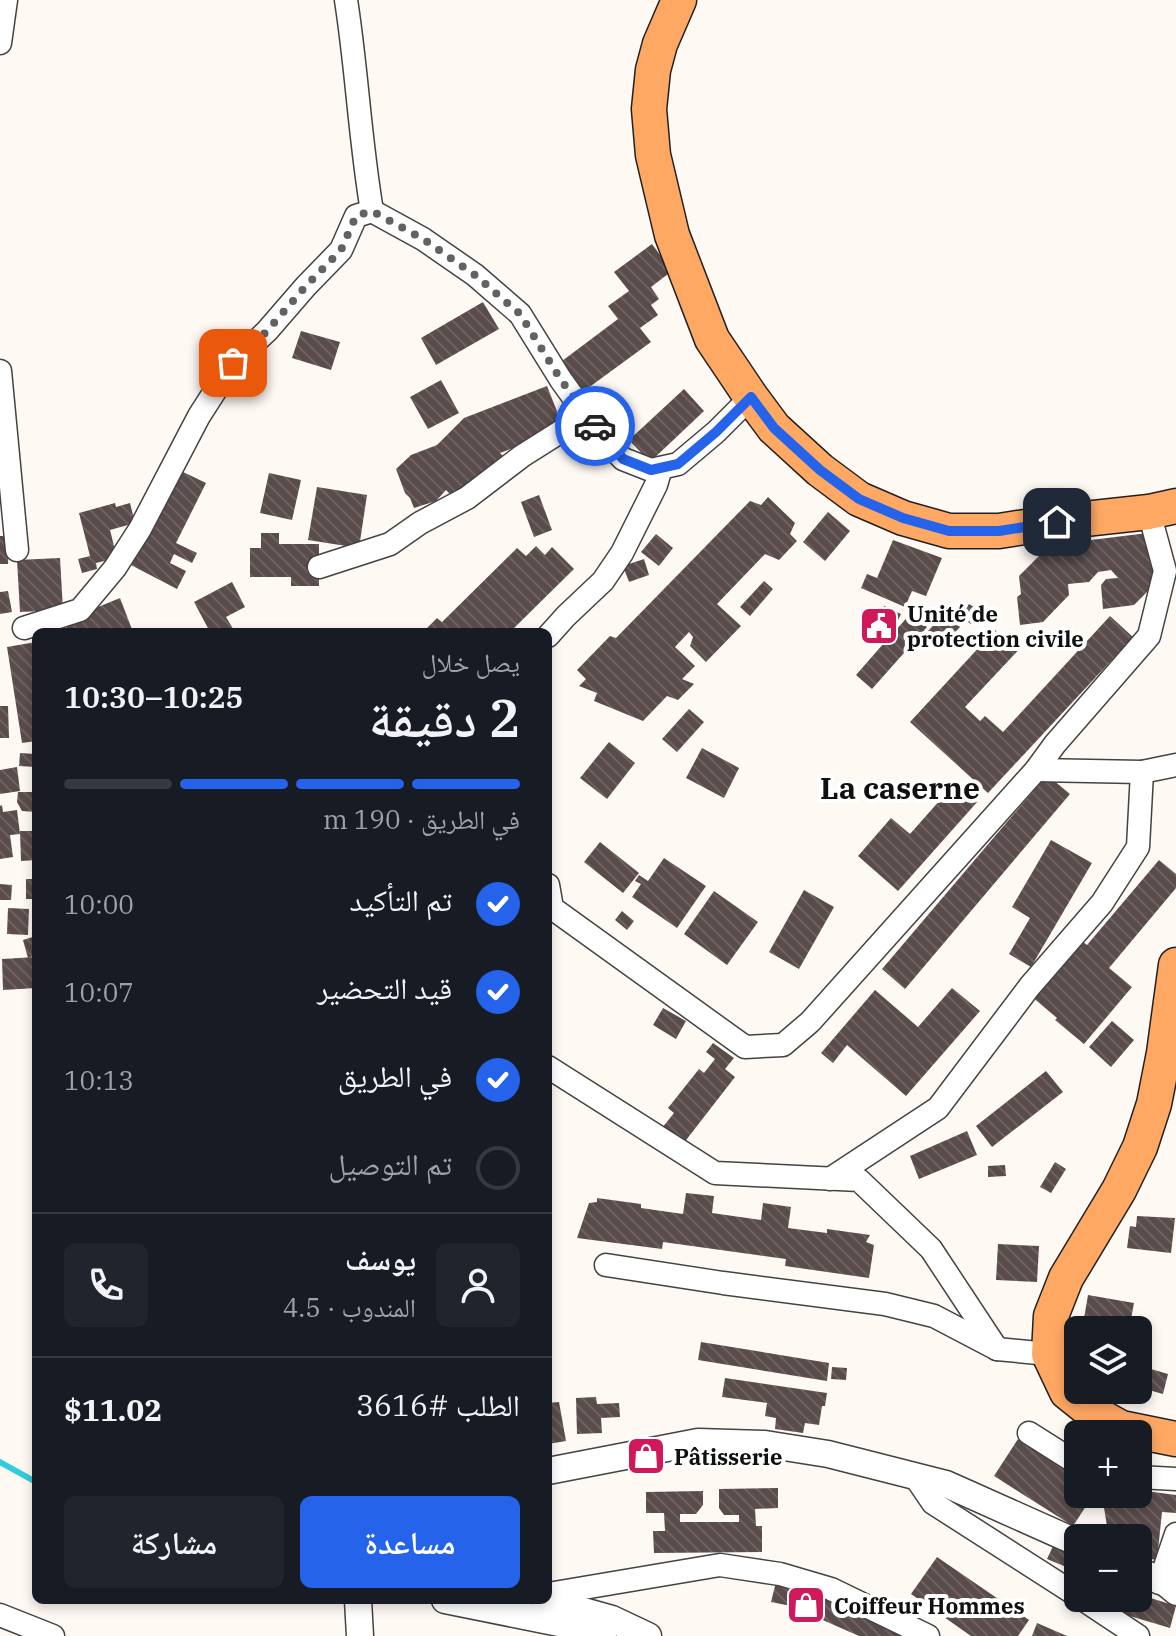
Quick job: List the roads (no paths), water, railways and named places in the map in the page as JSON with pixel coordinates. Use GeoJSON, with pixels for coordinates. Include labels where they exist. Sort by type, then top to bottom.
{"type":"FeatureCollection","features":[{"type":"Feature","properties":{"kind":"main road"},"geometry":{"type":"LineString","coordinates":[[679,0],[660,44],[653,70],[649,109],[653,155],[672,235],[712,339],[774,428],[820,470],[859,499],[903,518],[949,531],[999,531],[1163,509]]}},
{"type":"Feature","properties":{"kind":"main road"},"geometry":{"type":"LineString","coordinates":[[1176,965],[1154,1104],[1140,1147],[1119,1190],[1066,1278],[1051,1316],[1049,1354],[1067,1392],[1092,1412],[1121,1428],[1176,1439]]}},
{"type":"Feature","properties":{"kind":"street"},"geometry":{"type":"LineString","coordinates":[[0,43],[6,0]]}},
{"type":"Feature","properties":{"kind":"street"},"geometry":{"type":"LineString","coordinates":[[346,0],[372,211]]}},
{"type":"Feature","properties":{"kind":"street"},"geometry":{"type":"LineString","coordinates":[[24,628],[80,610],[115,568],[140,529],[199,416],[233,363],[267,331],[341,250],[356,216],[372,211],[423,239],[475,275],[520,314],[561,380],[602,437],[623,459],[651,470],[678,464],[751,397]]}},
{"type":"Feature","properties":{"kind":"street"},"geometry":{"type":"LineString","coordinates":[[0,371],[17,550]]}},
{"type":"Feature","properties":{"kind":"street"},"geometry":{"type":"LineString","coordinates":[[319,567],[390,544],[420,523],[467,498],[522,456],[587,415]]}},
{"type":"Feature","properties":{"kind":"street"},"geometry":{"type":"LineString","coordinates":[[552,632],[603,581],[656,485],[661,468]]}},
{"type":"Feature","properties":{"kind":"street"},"geometry":{"type":"LineString","coordinates":[[552,908],[745,1047],[783,1045],[810,1022],[1036,770],[1149,636],[1165,571],[1163,509]]}},
{"type":"Feature","properties":{"kind":"street"},"geometry":{"type":"LineString","coordinates":[[1036,770],[1142,772],[1176,765]]}},
{"type":"Feature","properties":{"kind":"street"},"geometry":{"type":"LineString","coordinates":[[830,1179],[938,1108],[1030,986],[1102,903],[1138,847],[1142,772]]}},
{"type":"Feature","properties":{"kind":"street"},"geometry":{"type":"LineString","coordinates":[[552,1070],[715,1173],[859,1180],[931,1249],[997,1349]]}},
{"type":"Feature","properties":{"kind":"street"},"geometry":{"type":"LineString","coordinates":[[606,1265],[885,1304],[934,1316],[997,1349],[1049,1354]]}},
{"type":"Feature","properties":{"kind":"street"},"geometry":{"type":"LineString","coordinates":[[1029,1433],[1064,1455]]}},
{"type":"Feature","properties":{"kind":"street"},"geometry":{"type":"LineString","coordinates":[[552,1470],[698,1442],[765,1444],[828,1454],[946,1484],[1064,1537]]}},
{"type":"Feature","properties":{"kind":"street"},"geometry":{"type":"LineString","coordinates":[[916,1478],[933,1503],[1064,1587]]}},
{"type":"Feature","properties":{"kind":"street"},"geometry":{"type":"LineString","coordinates":[[1152,1478],[1176,1479]]}},
{"type":"Feature","properties":{"kind":"street"},"geometry":{"type":"LineString","coordinates":[[1163,1580],[1176,1534]]}},
{"type":"Feature","properties":{"kind":"street"},"geometry":{"type":"LineString","coordinates":[[552,1593],[720,1565],[780,1574],[831,1589],[928,1636]]}},
{"type":"Feature","properties":{"kind":"street"},"geometry":{"type":"LineString","coordinates":[[552,1602],[612,1619],[648,1636]]}},
{"type":"Feature","properties":{"kind":"street"},"geometry":{"type":"LineString","coordinates":[[358,1604],[360,1636]]}},
{"type":"Feature","properties":{"kind":"street"},"geometry":{"type":"LineString","coordinates":[[465,1604],[569,1625],[603,1636]]}},
{"type":"Feature","properties":{"kind":"street"},"geometry":{"type":"LineString","coordinates":[[1102,1612],[1138,1636]]}},
{"type":"Feature","properties":{"kind":"street"},"geometry":{"type":"LineString","coordinates":[[0,1615],[53,1636]]}},
{"type":"Feature","properties":{"kind":"waterway"},"geometry":{"type":"LineString","coordinates":[[0,1462],[32,1480]]}},
{"type":"Feature","properties":{"kind":"place","name":"Unité de protection civile"},"geometry":{"type":"Point","coordinates":[879,626]}},
{"type":"Feature","properties":{"kind":"place","name":"Pâtisserie"},"geometry":{"type":"Point","coordinates":[646,1456]}},
{"type":"Feature","properties":{"kind":"place","name":"Coiffeur Hommes"},"geometry":{"type":"Point","coordinates":[806,1605]}},
{"type":"Feature","properties":{"kind":"district","name":"La caserne"},"geometry":{"type":"Point","coordinates":[900,787]}}]}
